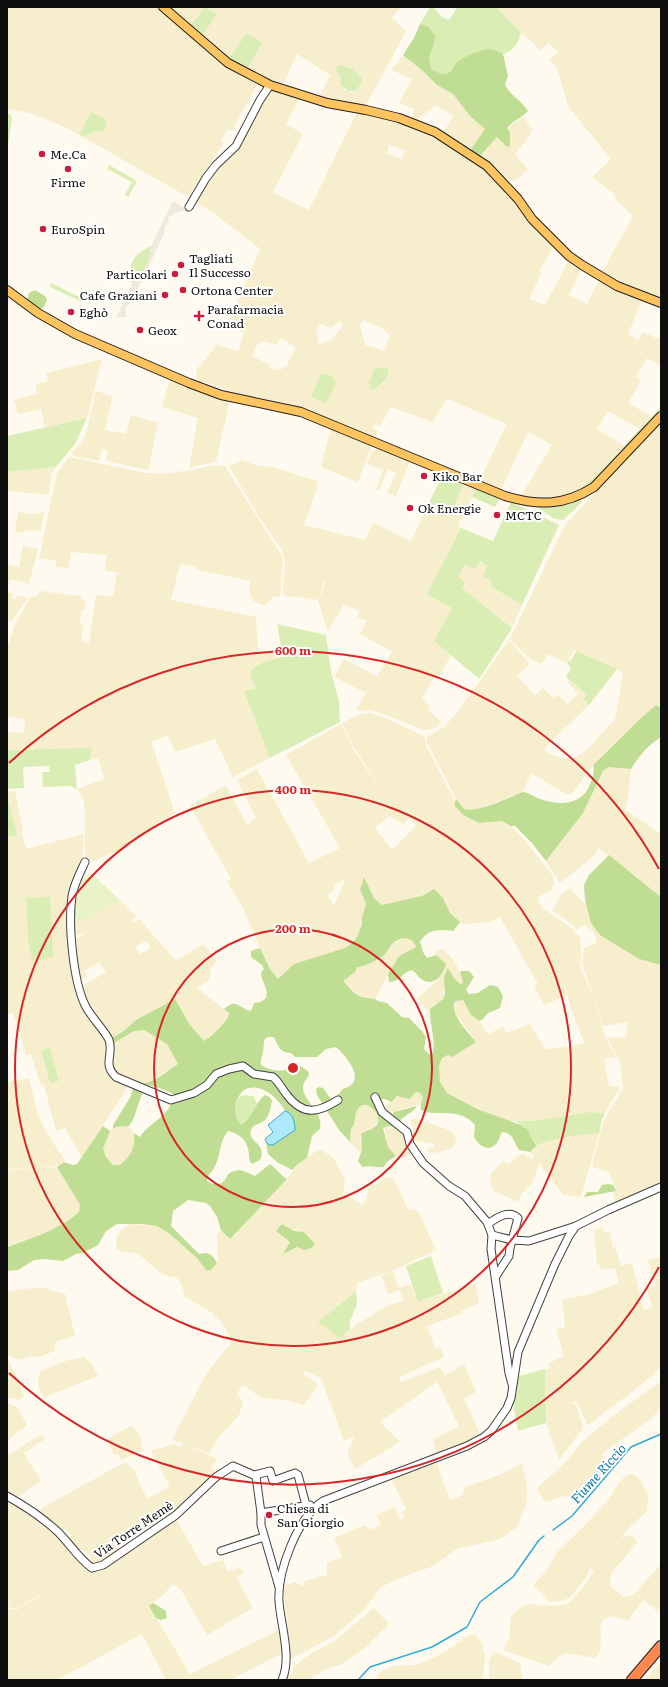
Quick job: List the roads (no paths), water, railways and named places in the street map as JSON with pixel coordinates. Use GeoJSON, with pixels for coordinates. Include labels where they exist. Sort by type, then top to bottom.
{"type":"FeatureCollection","features":[{"type":"Feature","properties":{"kind":"highway"},"geometry":{"type":"LineString","coordinates":[[632,1680],[661,1646]]}},
{"type":"Feature","properties":{"kind":"highway"},"geometry":{"type":"LineString","coordinates":[[640,1680],[661,1655]]}},
{"type":"Feature","properties":{"kind":"main road"},"geometry":{"type":"LineString","coordinates":[[163,7],[228,63],[270,85],[327,104],[366,110],[399,118],[435,132],[487,166],[518,199],[532,219],[569,256],[582,266],[617,286],[661,303]]}},
{"type":"Feature","properties":{"kind":"main road"},"geometry":{"type":"LineString","coordinates":[[7,290],[38,313],[75,334],[189,383],[222,395],[301,412],[505,496],[523,502],[551,504],[564,501],[594,487],[661,416]]}},
{"type":"Feature","properties":{"kind":"street"},"geometry":{"type":"LineString","coordinates":[[189,207],[206,178],[216,165],[236,146],[260,100],[270,85]]}},
{"type":"Feature","properties":{"kind":"street"},"geometry":{"type":"LineString","coordinates":[[85,862],[76,881],[72,896],[71,925],[76,973],[82,998],[86,1006],[93,1018],[109,1038],[110,1049],[108,1064],[110,1072],[116,1077],[171,1100],[194,1093],[207,1085],[216,1074],[229,1068],[243,1066],[254,1074],[273,1078],[290,1099],[300,1108],[308,1111],[325,1108],[338,1100]]}},
{"type":"Feature","properties":{"kind":"street"},"geometry":{"type":"LineString","coordinates":[[375,1097],[382,1112],[407,1132],[410,1144],[423,1163],[449,1186],[465,1196],[488,1224],[492,1235],[491,1250],[496,1276],[505,1350],[513,1388]]}},
{"type":"Feature","properties":{"kind":"street"},"geometry":{"type":"LineString","coordinates":[[492,1235],[512,1240],[529,1241],[540,1239],[576,1226],[608,1210],[661,1188]]}},
{"type":"Feature","properties":{"kind":"street"},"geometry":{"type":"LineString","coordinates":[[488,1224],[506,1214],[517,1216],[509,1256],[496,1276]]}},
{"type":"Feature","properties":{"kind":"street"},"geometry":{"type":"LineString","coordinates":[[282,1680],[287,1664],[279,1603],[279,1589],[291,1546],[301,1526],[317,1505],[329,1498],[468,1446],[491,1431],[501,1418],[509,1403],[513,1388],[518,1352],[556,1264],[569,1236],[576,1226]]}},
{"type":"Feature","properties":{"kind":"street","name":"Via Torre Memè"},"geometry":{"type":"LineString","coordinates":[[7,1496],[39,1516],[58,1532],[86,1564],[92,1568],[103,1565],[176,1515],[216,1477],[233,1466],[254,1475]]}},
{"type":"Feature","properties":{"kind":"street"},"geometry":{"type":"LineString","coordinates":[[279,1589],[261,1526],[261,1513],[256,1476],[254,1475],[270,1471],[273,1481],[295,1473],[298,1475],[306,1505]]}},
{"type":"Feature","properties":{"kind":"street"},"geometry":{"type":"LineString","coordinates":[[261,1513],[306,1505],[317,1505]]}},
{"type":"Feature","properties":{"kind":"street"},"geometry":{"type":"LineString","coordinates":[[221,1551],[264,1537]]}},
{"type":"Feature","properties":{"kind":"water"},"geometry":{"type":"Polygon","coordinates":[[[285,1111],[292,1116],[295,1130],[273,1145],[267,1143],[265,1139],[273,1132],[268,1125],[285,1111]]]}},
{"type":"Feature","properties":{"kind":"waterway","name":"Fiume Riccio"},"geometry":{"type":"LineString","coordinates":[[553,1530],[572,1516],[631,1447],[661,1434]]}},
{"type":"Feature","properties":{"kind":"waterway","name":"Fiume Riccio"},"geometry":{"type":"LineString","coordinates":[[358,1680],[370,1667],[432,1647],[467,1627],[480,1602],[513,1577],[539,1540],[544,1536]]}},
{"type":"Feature","properties":{"kind":"place","name":"Me.Ca"},"geometry":{"type":"Point","coordinates":[42,154]}},
{"type":"Feature","properties":{"kind":"place","name":"Firme"},"geometry":{"type":"Point","coordinates":[68,169]}},
{"type":"Feature","properties":{"kind":"place","name":"EuroSpin"},"geometry":{"type":"Point","coordinates":[43,229]}},
{"type":"Feature","properties":{"kind":"place","name":"Tagliati Il Successo"},"geometry":{"type":"Point","coordinates":[181,265]}},
{"type":"Feature","properties":{"kind":"place","name":"Particolari"},"geometry":{"type":"Point","coordinates":[175,274]}},
{"type":"Feature","properties":{"kind":"place","name":"Ortona Center"},"geometry":{"type":"Point","coordinates":[183,290]}},
{"type":"Feature","properties":{"kind":"place","name":"Cafe Graziani"},"geometry":{"type":"Point","coordinates":[165,295]}},
{"type":"Feature","properties":{"kind":"place","name":"Eghò"},"geometry":{"type":"Point","coordinates":[71,312]}},
{"type":"Feature","properties":{"kind":"place","name":"Parafarmacia Conad"},"geometry":{"type":"Point","coordinates":[199,316]}},
{"type":"Feature","properties":{"kind":"place","name":"Geox"},"geometry":{"type":"Point","coordinates":[140,330]}},
{"type":"Feature","properties":{"kind":"place","name":"Kiko Bar"},"geometry":{"type":"Point","coordinates":[424,476]}},
{"type":"Feature","properties":{"kind":"place","name":"Ok Energie"},"geometry":{"type":"Point","coordinates":[410,508]}},
{"type":"Feature","properties":{"kind":"place","name":"MCTC"},"geometry":{"type":"Point","coordinates":[497,515]}},
{"type":"Feature","properties":{"kind":"place","name":"Chiesa di San Giorgio"},"geometry":{"type":"Point","coordinates":[269,1515]}}]}
